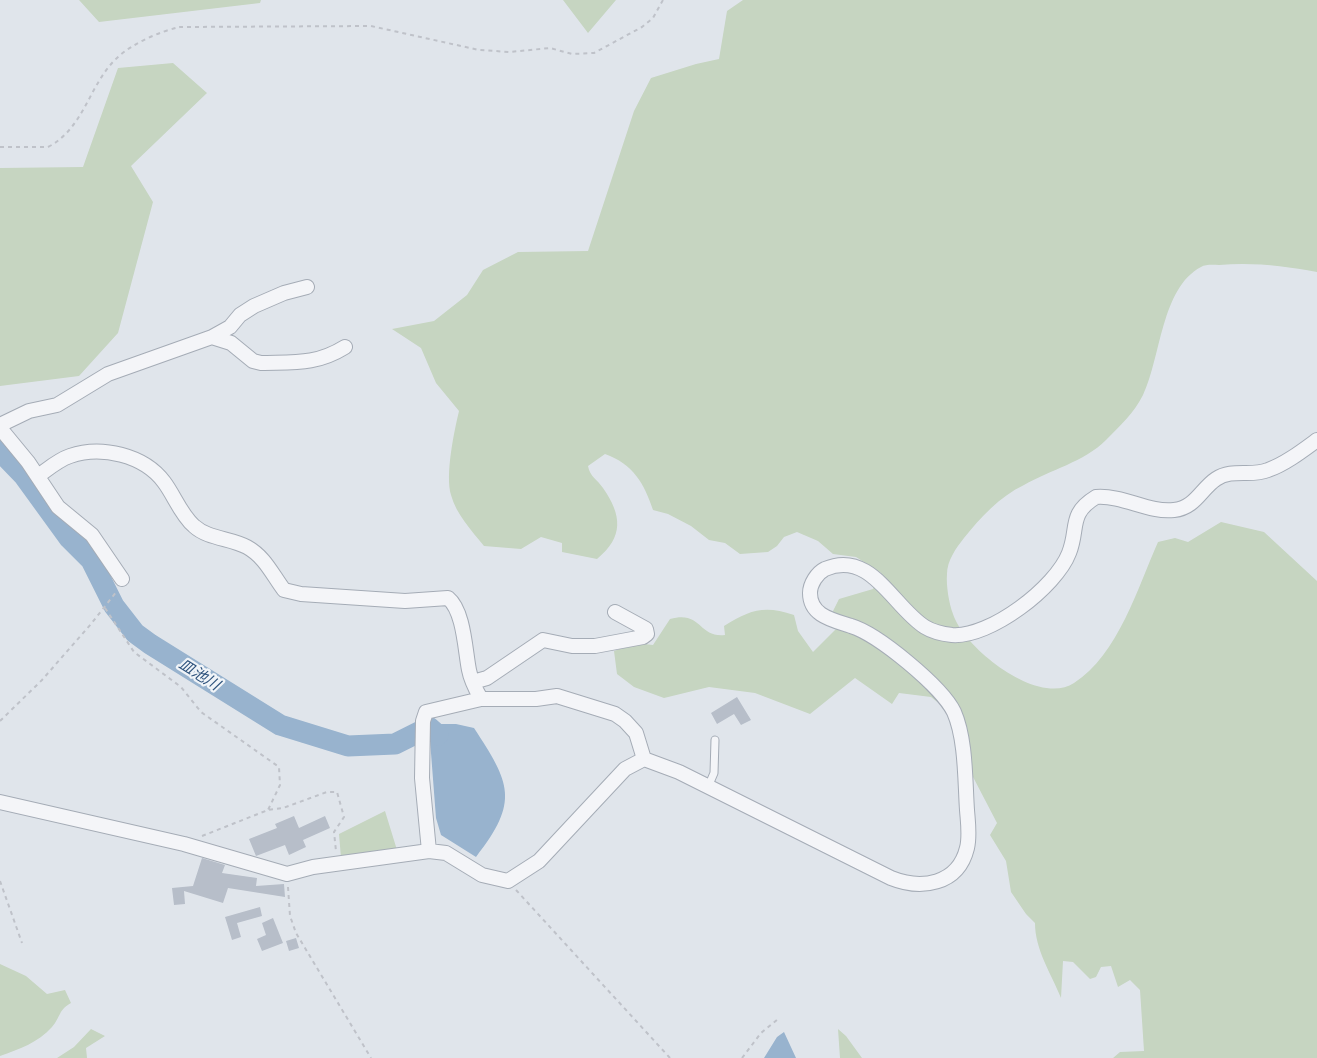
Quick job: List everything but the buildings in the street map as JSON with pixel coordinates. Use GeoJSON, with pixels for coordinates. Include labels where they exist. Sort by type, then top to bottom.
{"type":"FeatureCollection","features":[{"type":"Feature","properties":{"kind":"street"},"geometry":{"type":"LineString","coordinates":[[122,579],[92,535],[58,507],[38,476],[0,427],[29,411],[57,404],[108,374],[212,337],[230,326],[240,315],[254,306],[284,293],[307,287]]}},
{"type":"Feature","properties":{"kind":"street"},"geometry":{"type":"LineString","coordinates":[[212,337],[230,343],[253,361],[261,363],[314,361],[328,357],[345,347]]}},
{"type":"Feature","properties":{"kind":"street"},"geometry":{"type":"LineString","coordinates":[[644,758],[680,772],[891,878],[916,885],[936,883],[954,870],[962,860],[968,840],[964,768],[954,712],[928,682],[881,642],[860,629],[822,617],[812,604],[810,591],[820,572],[831,567],[844,566],[868,571],[925,626],[937,632],[953,635],[976,632],[1006,619],[1030,599],[1056,573],[1070,552],[1079,511],[1096,497],[1120,498],[1161,511],[1176,510],[1192,504],[1216,479],[1229,473],[1267,471],[1317,440]]}},
{"type":"Feature","properties":{"kind":"street"},"geometry":{"type":"LineString","coordinates":[[38,476],[70,456],[89,451],[127,457],[145,464],[162,480],[192,525],[201,531],[246,546],[265,560],[284,590],[301,594],[405,601],[448,598],[452,601],[463,628],[473,682],[481,699]]}},
{"type":"Feature","properties":{"kind":"street"},"geometry":{"type":"LineString","coordinates":[[473,682],[487,678],[543,640],[572,646],[595,646],[643,637],[647,634],[646,629],[615,612]]}},
{"type":"Feature","properties":{"kind":"street"},"geometry":{"type":"LineString","coordinates":[[429,851],[422,778],[423,721],[426,712],[481,699],[536,699],[558,696],[616,714],[636,733],[644,758]]}},
{"type":"Feature","properties":{"kind":"street"},"geometry":{"type":"LineString","coordinates":[[0,802],[184,844],[287,874],[337,863],[429,851],[446,853],[482,875],[508,880],[539,861],[625,769],[644,758]]}},
{"type":"Feature","properties":{"kind":"lane"},"geometry":{"type":"LineString","coordinates":[[708,787],[714,773],[715,740]]}},
{"type":"Feature","properties":{"kind":"path"},"geometry":{"type":"LineString","coordinates":[[0,147],[48,147],[55,144],[73,128],[101,80],[118,57],[162,30],[180,27],[371,26],[479,50],[510,52],[550,48],[572,54],[594,53],[642,27],[653,18],[663,0]]}},
{"type":"Feature","properties":{"kind":"path"},"geometry":{"type":"LineString","coordinates":[[0,721],[42,680],[115,594]]}},
{"type":"Feature","properties":{"kind":"path"},"geometry":{"type":"LineString","coordinates":[[105,608],[134,652],[181,687],[201,712],[279,768],[280,786],[268,810]]}},
{"type":"Feature","properties":{"kind":"path"},"geometry":{"type":"LineString","coordinates":[[184,844],[268,810],[283,808],[327,792],[337,792],[344,817],[334,832],[337,863]]}},
{"type":"Feature","properties":{"kind":"path"},"geometry":{"type":"LineString","coordinates":[[287,874],[290,916],[296,933],[371,1058]]}},
{"type":"Feature","properties":{"kind":"path"},"geometry":{"type":"LineString","coordinates":[[508,880],[670,1058]]}},
{"type":"Feature","properties":{"kind":"path"},"geometry":{"type":"LineString","coordinates":[[0,881],[22,943]]}},
{"type":"Feature","properties":{"kind":"path"},"geometry":{"type":"LineString","coordinates":[[742,1058],[761,1033],[778,1019]]}},
{"type":"Feature","properties":{"kind":"green space"},"geometry":{"type":"Polygon","coordinates":[[[79,0],[261,0],[260,3],[99,22],[79,0]]]}},
{"type":"Feature","properties":{"kind":"green space"},"geometry":{"type":"Polygon","coordinates":[[[563,0],[616,0],[588,33],[563,0]]]}},
{"type":"Feature","properties":{"kind":"green space"},"geometry":{"type":"Polygon","coordinates":[[[743,0],[1317,0],[1317,272],[1256,264],[1205,265],[1188,277],[1170,307],[1149,380],[1143,395],[1131,413],[1097,448],[1006,495],[991,508],[970,530],[955,550],[947,569],[947,578],[948,594],[953,614],[960,628],[971,642],[1004,670],[1023,681],[1041,687],[1059,688],[1074,683],[1089,671],[1115,638],[1158,542],[1175,538],[1188,542],[1221,522],[1264,532],[1317,581],[1317,1058],[1113,1058],[1120,1052],[1144,1051],[1140,990],[1130,980],[1118,987],[1111,966],[1101,967],[1096,977],[1090,979],[1073,962],[1063,961],[1061,998],[1044,961],[1038,943],[1035,923],[1026,914],[1011,892],[1006,861],[990,835],[997,823],[972,775],[965,724],[931,697],[899,693],[892,704],[855,678],[810,714],[755,693],[709,687],[664,698],[634,687],[617,674],[614,651],[636,643],[653,645],[670,619],[680,617],[694,621],[716,635],[725,635],[724,626],[742,616],[766,610],[783,612],[794,615],[798,631],[813,652],[836,629],[833,611],[839,599],[873,589],[881,573],[856,557],[833,554],[818,541],[797,532],[784,537],[777,546],[768,552],[740,554],[725,543],[709,540],[691,526],[668,514],[653,510],[646,491],[630,469],[615,458],[605,454],[588,466],[614,507],[617,525],[616,534],[612,542],[597,559],[562,552],[562,543],[541,537],[521,549],[484,546],[465,522],[453,502],[449,487],[449,476],[451,453],[459,411],[436,383],[421,348],[392,329],[434,321],[467,295],[483,270],[518,252],[588,251],[634,111],[651,78],[719,59],[727,11],[743,0]]]}},
{"type":"Feature","properties":{"kind":"green space"},"geometry":{"type":"Polygon","coordinates":[[[173,63],[207,93],[131,166],[153,202],[118,333],[79,376],[0,386],[0,168],[83,167],[118,68],[173,63]]]}},
{"type":"Feature","properties":{"kind":"green space"},"geometry":{"type":"Polygon","coordinates":[[[385,811],[397,850],[341,858],[339,834],[385,811]]]}},
{"type":"Feature","properties":{"kind":"green space"},"geometry":{"type":"Polygon","coordinates":[[[0,964],[26,976],[47,994],[65,990],[71,1003],[64,1008],[55,1024],[47,1033],[28,1045],[0,1056],[0,964]]]}},
{"type":"Feature","properties":{"kind":"green space"},"geometry":{"type":"Polygon","coordinates":[[[91,1029],[105,1036],[86,1048],[87,1058],[57,1058],[74,1047],[91,1029]]]}},
{"type":"Feature","properties":{"kind":"green space"},"geometry":{"type":"Polygon","coordinates":[[[838,1029],[846,1036],[862,1058],[840,1058],[838,1029]]]}},
{"type":"Feature","properties":{"kind":"water"},"geometry":{"type":"Polygon","coordinates":[[[441,724],[456,724],[474,728],[496,763],[502,778],[505,792],[504,806],[490,838],[476,857],[441,835],[436,818],[429,727],[441,724]]]}},
{"type":"Feature","properties":{"kind":"water"},"geometry":{"type":"Polygon","coordinates":[[[784,1032],[796,1058],[764,1058],[777,1037],[784,1032]]]}},
{"type":"Feature","properties":{"kind":"waterway","name":"皿池川"},"geometry":{"type":"LineString","coordinates":[[0,451],[24,476],[69,538],[91,560],[114,606],[135,633],[150,644],[280,725],[348,746],[395,744],[429,727],[438,735]]}}]}
